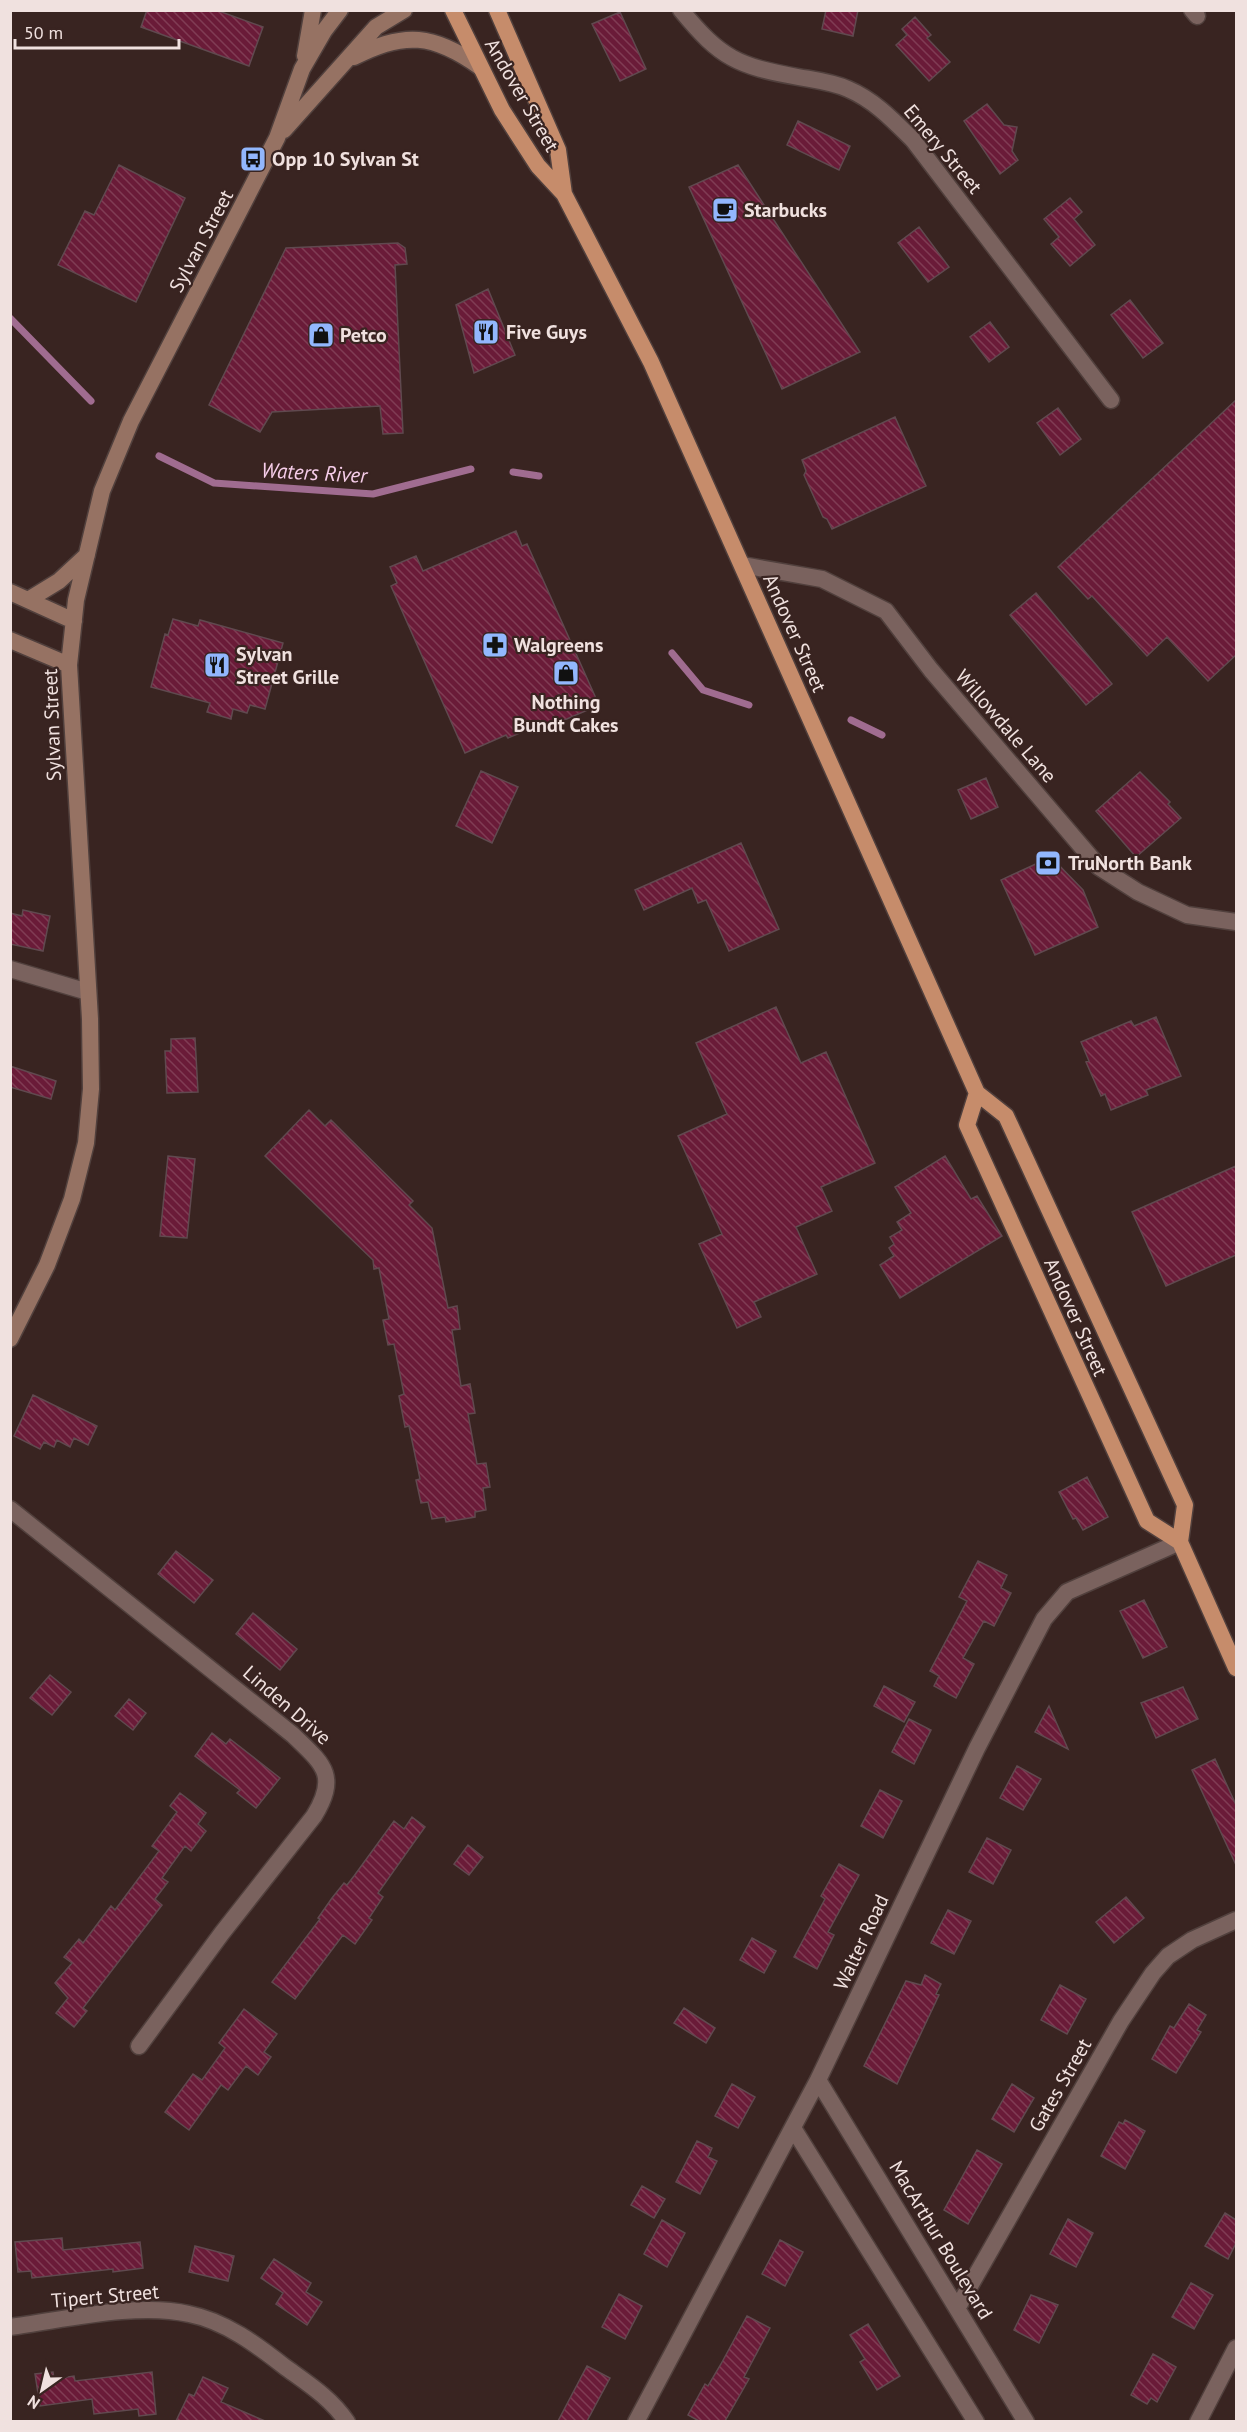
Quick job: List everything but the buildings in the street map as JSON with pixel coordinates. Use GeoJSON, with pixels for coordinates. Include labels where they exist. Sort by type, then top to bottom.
{"type":"FeatureCollection","features":[{"type":"Feature","properties":{"kind":"highway","name":"Andover Street"},"geometry":{"type":"LineString","coordinates":[[453,10],[502,110],[538,166],[564,194],[651,362],[977,1093],[1006,1116],[1185,1505],[1180,1542],[1147,1521],[971,1136],[967,1125],[977,1093]]}},
{"type":"Feature","properties":{"kind":"highway","name":"Andover Street"},"geometry":{"type":"LineString","coordinates":[[497,10],[558,150],[564,194]]}},
{"type":"Feature","properties":{"kind":"highway"},"geometry":{"type":"LineString","coordinates":[[1180,1542],[1236,1668]]}},
{"type":"Feature","properties":{"kind":"main road"},"geometry":{"type":"LineString","coordinates":[[302,69],[314,10]]}},
{"type":"Feature","properties":{"kind":"main road","name":"Sylvan Street"},"geometry":{"type":"LineString","coordinates":[[10,1339],[47,1265],[72,1199],[86,1143],[91,1089],[88,992],[69,665],[74,621],[102,491],[131,421],[277,138],[302,69],[340,10]]}},
{"type":"Feature","properties":{"kind":"main road","name":"Sylvan Street"},"geometry":{"type":"LineString","coordinates":[[277,138],[376,27],[404,10]]}},
{"type":"Feature","properties":{"kind":"main road"},"geometry":{"type":"LineString","coordinates":[[343,63],[381,43],[420,39],[446,45],[480,67]]}},
{"type":"Feature","properties":{"kind":"main road"},"geometry":{"type":"LineString","coordinates":[[28,600],[59,580],[87,555]]}},
{"type":"Feature","properties":{"kind":"main road"},"geometry":{"type":"LineString","coordinates":[[10,592],[74,621]]}},
{"type":"Feature","properties":{"kind":"main road"},"geometry":{"type":"LineString","coordinates":[[10,640],[69,665]]}},
{"type":"Feature","properties":{"kind":"street","name":"Emery Street"},"geometry":{"type":"LineString","coordinates":[[681,10],[713,46],[730,59],[754,69],[846,88],[870,101],[890,117],[913,140],[1112,400]]}},
{"type":"Feature","properties":{"kind":"street","name":"Willowdale Lane"},"geometry":{"type":"LineString","coordinates":[[741,565],[822,579],[886,611],[931,670],[1100,867],[1138,892],[1187,915],[1236,922]]}},
{"type":"Feature","properties":{"kind":"street"},"geometry":{"type":"LineString","coordinates":[[10,969],[88,992]]}},
{"type":"Feature","properties":{"kind":"street","name":"Linden Drive"},"geometry":{"type":"LineString","coordinates":[[10,1509],[293,1735],[322,1763],[328,1780],[324,1799],[314,1816],[222,1933],[140,2046]]}},
{"type":"Feature","properties":{"kind":"street","name":"Walter Road"},"geometry":{"type":"LineString","coordinates":[[636,2421],[818,2080],[977,1748],[1044,1619],[1067,1592],[1180,1542]]}},
{"type":"Feature","properties":{"kind":"street","name":"Gates Street"},"geometry":{"type":"LineString","coordinates":[[958,2307],[1121,2021],[1153,1973],[1176,1951],[1192,1940],[1236,1920]]}},
{"type":"Feature","properties":{"kind":"street","name":"MacArthur Boulevard"},"geometry":{"type":"LineString","coordinates":[[818,2080],[1026,2421]]}},
{"type":"Feature","properties":{"kind":"street"},"geometry":{"type":"LineString","coordinates":[[793,2128],[976,2421]]}},
{"type":"Feature","properties":{"kind":"street","name":"Tipert Street"},"geometry":{"type":"LineString","coordinates":[[10,2327],[149,2310],[189,2314],[216,2323],[255,2344],[321,2393],[347,2421]]}},
{"type":"Feature","properties":{"kind":"street"},"geometry":{"type":"LineString","coordinates":[[1198,2421],[1236,2348]]}},
{"type":"Feature","properties":{"kind":"waterway","name":"Waters River"},"geometry":{"type":"LineString","coordinates":[[10,318],[91,401]]}},
{"type":"Feature","properties":{"kind":"waterway","name":"Waters River"},"geometry":{"type":"LineString","coordinates":[[159,456],[214,483],[373,494],[471,469]]}},
{"type":"Feature","properties":{"kind":"waterway","name":"Waters River"},"geometry":{"type":"LineString","coordinates":[[513,472],[539,476]]}},
{"type":"Feature","properties":{"kind":"waterway","name":"Waters River"},"geometry":{"type":"LineString","coordinates":[[672,653],[703,690],[749,705]]}},
{"type":"Feature","properties":{"kind":"waterway","name":"Waters River"},"geometry":{"type":"LineString","coordinates":[[851,720],[882,735]]}},
{"type":"Feature","properties":{"kind":"place","name":"Opp 10 Sylvan St"},"geometry":{"type":"Point","coordinates":[253,159]}},
{"type":"Feature","properties":{"kind":"place","name":"Starbucks"},"geometry":{"type":"Point","coordinates":[725,210]}},
{"type":"Feature","properties":{"kind":"place","name":"Five Guys"},"geometry":{"type":"Point","coordinates":[486,332]}},
{"type":"Feature","properties":{"kind":"place","name":"Petco"},"geometry":{"type":"Point","coordinates":[321,335]}},
{"type":"Feature","properties":{"kind":"place","name":"Walgreens"},"geometry":{"type":"Point","coordinates":[495,645]}},
{"type":"Feature","properties":{"kind":"place","name":"Sylvan Street Grille"},"geometry":{"type":"Point","coordinates":[217,665]}},
{"type":"Feature","properties":{"kind":"place","name":"Nothing Bundt Cakes"},"geometry":{"type":"Point","coordinates":[566,673]}},
{"type":"Feature","properties":{"kind":"place","name":"TruNorth Bank"},"geometry":{"type":"Point","coordinates":[1048,863]}}]}
